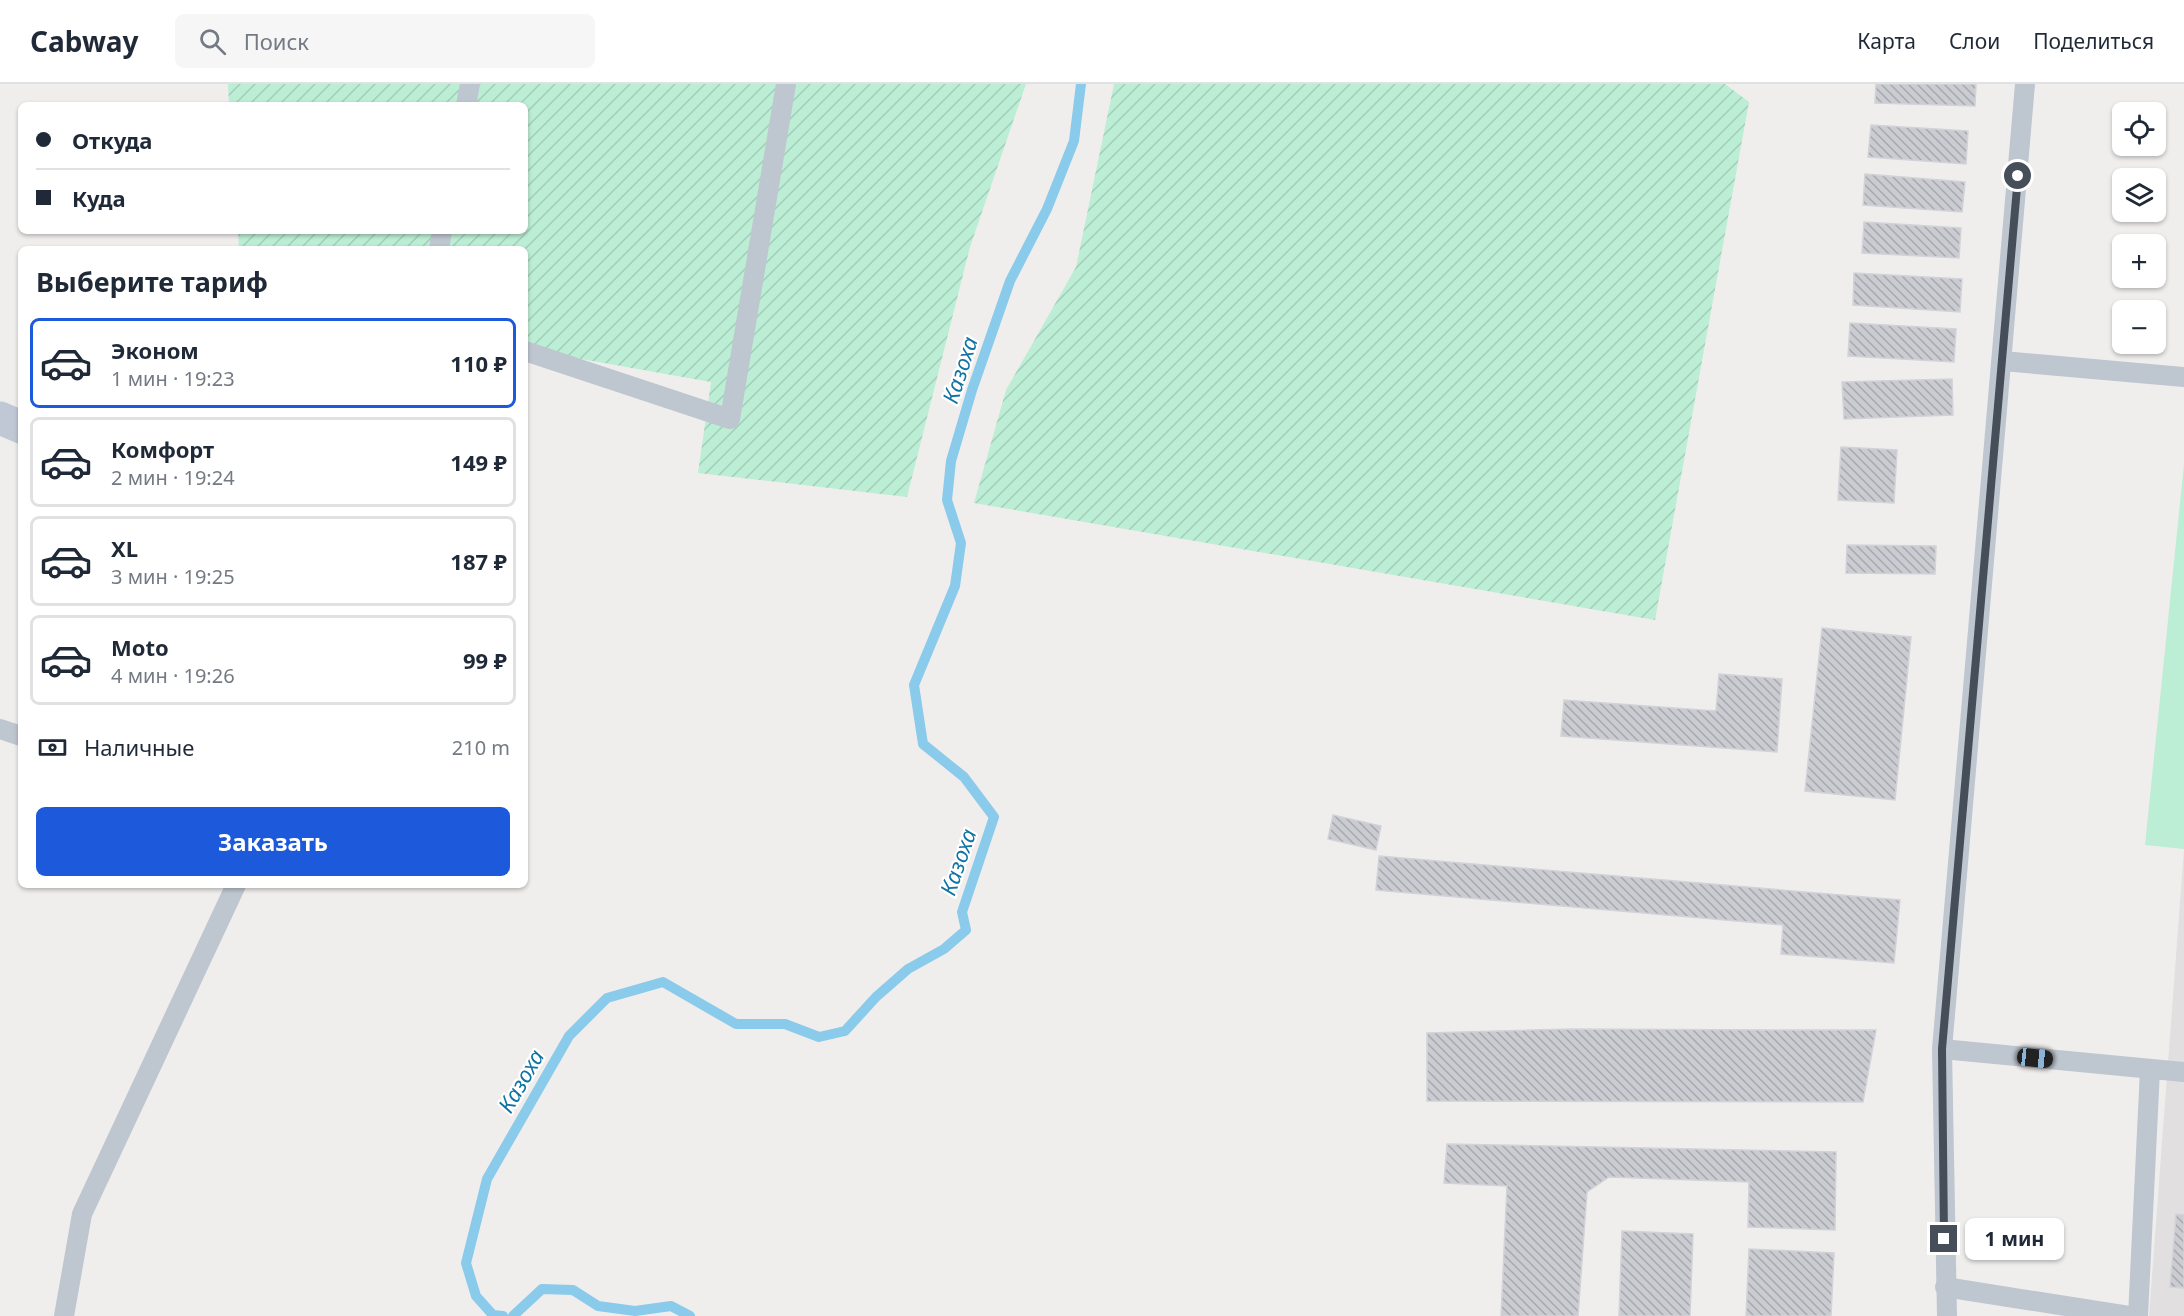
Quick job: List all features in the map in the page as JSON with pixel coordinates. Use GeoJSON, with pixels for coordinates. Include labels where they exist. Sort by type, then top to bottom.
{"type":"FeatureCollection","features":[{"type":"Feature","properties":{"kind":"street"},"geometry":{"type":"LineString","coordinates":[[0,418],[18,426]]}},
{"type":"Feature","properties":{"kind":"lane"},"geometry":{"type":"LineString","coordinates":[[467,102],[470,84]]}},
{"type":"Feature","properties":{"kind":"lane"},"geometry":{"type":"LineString","coordinates":[[528,352],[730,419],[786,84]]}},
{"type":"Feature","properties":{"kind":"lane"},"geometry":{"type":"LineString","coordinates":[[1947,1316],[1942,1049],[2025,84]]}},
{"type":"Feature","properties":{"kind":"lane"},"geometry":{"type":"LineString","coordinates":[[2002,361],[2184,377]]}},
{"type":"Feature","properties":{"kind":"lane"},"geometry":{"type":"LineString","coordinates":[[0,729],[18,735]]}},
{"type":"Feature","properties":{"kind":"lane"},"geometry":{"type":"LineString","coordinates":[[64,1316],[82,1214],[235,888]]}},
{"type":"Feature","properties":{"kind":"lane"},"geometry":{"type":"LineString","coordinates":[[1942,1049],[2184,1072]]}},
{"type":"Feature","properties":{"kind":"lane"},"geometry":{"type":"LineString","coordinates":[[2138,1316],[2150,1070]]}},
{"type":"Feature","properties":{"kind":"lane"},"geometry":{"type":"LineString","coordinates":[[1945,1287],[2129,1316]]}},
{"type":"Feature","properties":{"kind":"shaded area"},"geometry":{"type":"Polygon","coordinates":[[[2184,849],[2184,1316],[2149,1316],[2184,849]]]}},
{"type":"Feature","properties":{"kind":"green space"},"geometry":{"type":"Polygon","coordinates":[[[228,84],[1026,84],[970,247],[907,497],[698,473],[711,382],[528,350],[528,246],[239,246],[238,234],[528,234],[528,102],[229,102],[228,84]]]}},
{"type":"Feature","properties":{"kind":"green space"},"geometry":{"type":"Polygon","coordinates":[[[1114,84],[1725,84],[1749,102],[1655,620],[974,503],[1006,390],[1076,267],[1114,84]]]}},
{"type":"Feature","properties":{"kind":"green space"},"geometry":{"type":"Polygon","coordinates":[[[2184,464],[2184,849],[2145,845],[2184,464]]]}},
{"type":"Feature","properties":{"kind":"building"},"geometry":{"type":"Polygon","coordinates":[[[1876,84],[1976,84],[1975,106],[1875,103],[1876,84]]]}},
{"type":"Feature","properties":{"kind":"building"},"geometry":{"type":"Polygon","coordinates":[[[1871,125],[1968,131],[1966,164],[1868,157],[1871,125]]]}},
{"type":"Feature","properties":{"kind":"building"},"geometry":{"type":"Polygon","coordinates":[[[1865,174],[1965,182],[1962,212],[1863,205],[1865,174]]]}},
{"type":"Feature","properties":{"kind":"building"},"geometry":{"type":"Polygon","coordinates":[[[1864,222],[1961,228],[1959,258],[1862,253],[1864,222]]]}},
{"type":"Feature","properties":{"kind":"building"},"geometry":{"type":"Polygon","coordinates":[[[1854,273],[1962,279],[1960,312],[1853,305],[1854,273]]]}},
{"type":"Feature","properties":{"kind":"building"},"geometry":{"type":"Polygon","coordinates":[[[1850,323],[1956,329],[1954,362],[1848,356],[1850,323]]]}},
{"type":"Feature","properties":{"kind":"building"},"geometry":{"type":"Polygon","coordinates":[[[1952,379],[1953,415],[1844,419],[1842,382],[1952,379]]]}},
{"type":"Feature","properties":{"kind":"building"},"geometry":{"type":"Polygon","coordinates":[[[1841,447],[1897,450],[1894,503],[1838,500],[1841,447]]]}},
{"type":"Feature","properties":{"kind":"building"},"geometry":{"type":"Polygon","coordinates":[[[1847,545],[1936,546],[1935,574],[1846,573],[1847,545]]]}},
{"type":"Feature","properties":{"kind":"building"},"geometry":{"type":"Polygon","coordinates":[[[1822,628],[1911,637],[1895,800],[1805,791],[1822,628]]]}},
{"type":"Feature","properties":{"kind":"building"},"geometry":{"type":"Polygon","coordinates":[[[1719,674],[1782,679],[1777,752],[1561,736],[1564,700],[1716,711],[1719,674]]]}},
{"type":"Feature","properties":{"kind":"building"},"geometry":{"type":"Polygon","coordinates":[[[1333,815],[1381,826],[1376,850],[1328,839],[1333,815]]]}},
{"type":"Feature","properties":{"kind":"building"},"geometry":{"type":"Polygon","coordinates":[[[1379,856],[1900,900],[1894,963],[1781,954],[1783,925],[1376,890],[1379,856]]]}},
{"type":"Feature","properties":{"kind":"building"},"geometry":{"type":"Polygon","coordinates":[[[1572,1029],[1876,1030],[1863,1102],[1427,1101],[1427,1033],[1572,1029]]]}},
{"type":"Feature","properties":{"kind":"building"},"geometry":{"type":"Polygon","coordinates":[[[1447,1144],[1836,1152],[1835,1230],[1748,1227],[1749,1182],[1609,1177],[1587,1192],[1578,1316],[1501,1316],[1507,1186],[1444,1183],[1447,1144]]]}},
{"type":"Feature","properties":{"kind":"building"},"geometry":{"type":"Polygon","coordinates":[[[2176,1214],[2184,1215],[2184,1288],[2170,1287],[2176,1214]]]}},
{"type":"Feature","properties":{"kind":"building"},"geometry":{"type":"Polygon","coordinates":[[[1622,1231],[1693,1234],[1690,1316],[1619,1316],[1622,1231]]]}},
{"type":"Feature","properties":{"kind":"building"},"geometry":{"type":"Polygon","coordinates":[[[1749,1249],[1834,1253],[1831,1316],[1746,1316],[1749,1249]]]}},
{"type":"Feature","properties":{"kind":"waterway","name":"Казоха"},"geometry":{"type":"LineString","coordinates":[[503,1316],[493,1315],[476,1296],[466,1263],[487,1179],[569,1036],[607,998],[663,982],[736,1024],[785,1024],[819,1037],[845,1031],[876,997],[908,969],[944,949],[966,930],[962,912],[994,817],[964,777],[923,744],[914,685],[955,586],[961,543],[947,500],[951,461],[972,390],[1010,281],[1047,209],[1074,141],[1081,84]]}},
{"type":"Feature","properties":{"kind":"waterway","name":"Казоха"},"geometry":{"type":"LineString","coordinates":[[513,1316],[542,1289],[573,1290],[598,1306],[635,1311],[671,1306],[690,1316]]}},
{"type":"Feature","properties":{"kind":"route"},"geometry":{"type":"LineString","coordinates":[[1944,1239],[1942,1049],[2018,176]]}}]}
